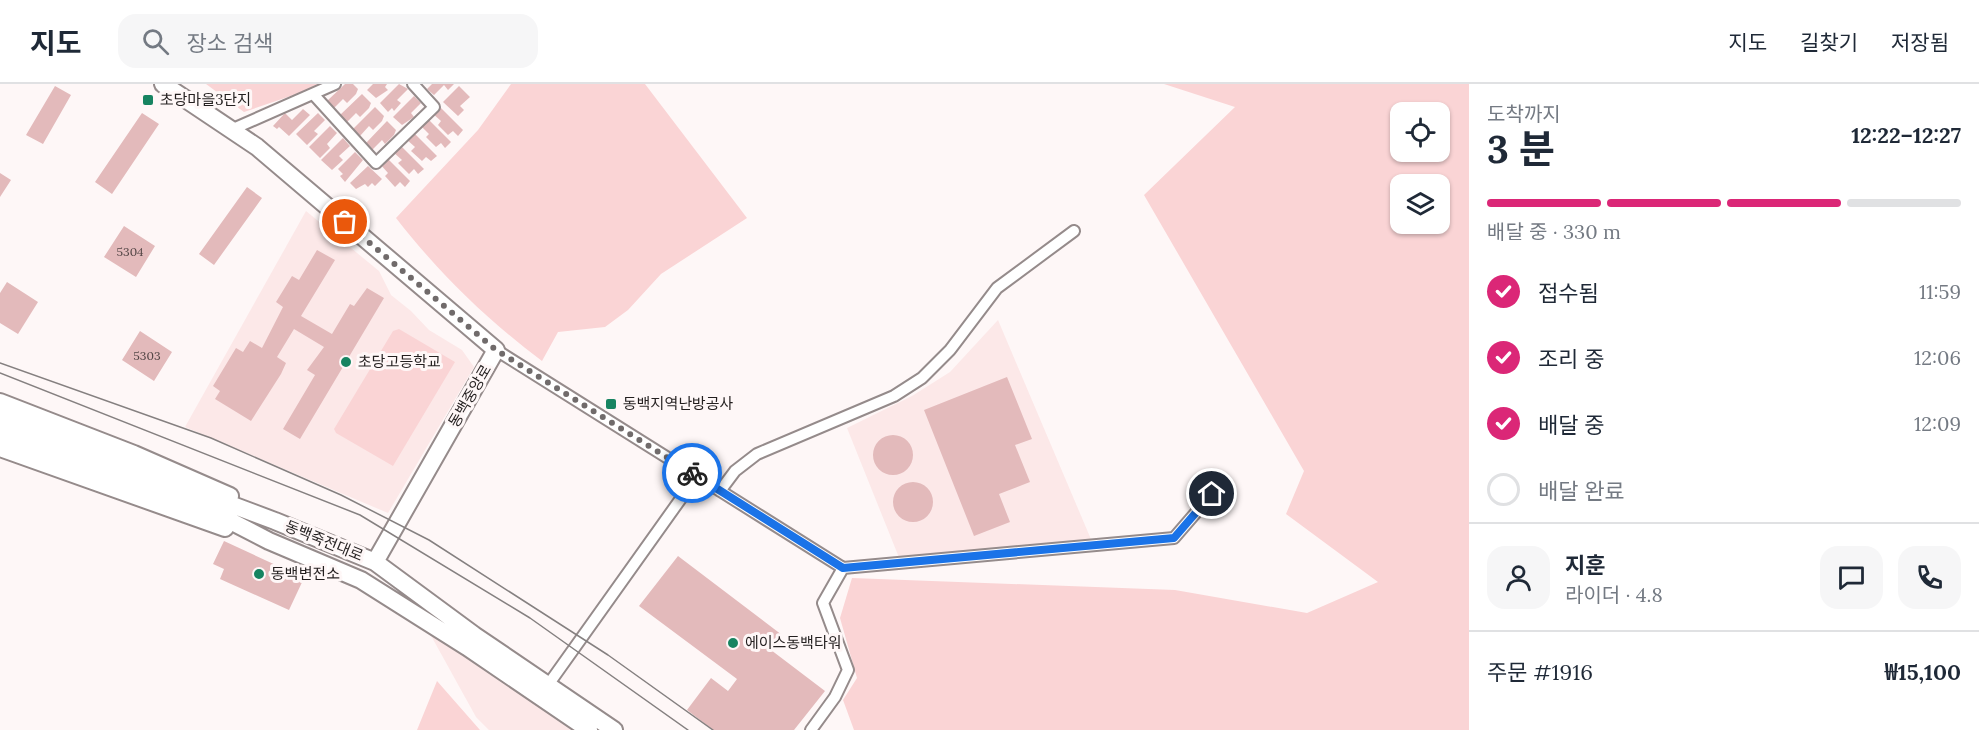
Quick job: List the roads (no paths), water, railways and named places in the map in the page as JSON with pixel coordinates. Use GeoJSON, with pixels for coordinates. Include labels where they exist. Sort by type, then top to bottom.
{"type":"FeatureCollection","features":[{"type":"Feature","properties":{"kind":"main road","name":"동백중앙로"},"geometry":{"type":"LineString","coordinates":[[163,84],[233,129],[496,350],[375,562]]}},
{"type":"Feature","properties":{"kind":"main road"},"geometry":{"type":"LineString","coordinates":[[0,402],[195,479],[275,521]]}},
{"type":"Feature","properties":{"kind":"main road","name":"동백죽전대로"},"geometry":{"type":"LineString","coordinates":[[0,418],[275,521],[375,562],[614,730]]}},
{"type":"Feature","properties":{"kind":"main road","name":"동백죽전대로"},"geometry":{"type":"LineString","coordinates":[[0,433],[207,509],[269,541],[361,580],[467,647],[589,730]]}},
{"type":"Feature","properties":{"kind":"main road"},"geometry":{"type":"LineString","coordinates":[[0,448],[114,490],[269,541]]}},
{"type":"Feature","properties":{"kind":"street"},"geometry":{"type":"LineString","coordinates":[[233,129],[335,84]]}},
{"type":"Feature","properties":{"kind":"street"},"geometry":{"type":"LineString","coordinates":[[314,95],[376,163],[434,107],[413,84]]}},
{"type":"Feature","properties":{"kind":"street"},"geometry":{"type":"LineString","coordinates":[[720,491],[735,471],[757,454],[894,396],[922,378],[950,350],[997,288],[1074,231]]}},
{"type":"Feature","properties":{"kind":"street"},"geometry":{"type":"LineString","coordinates":[[496,350],[843,568],[1174,538],[1212,494]]}},
{"type":"Feature","properties":{"kind":"street"},"geometry":{"type":"LineString","coordinates":[[548,685],[697,476]]}},
{"type":"Feature","properties":{"kind":"street"},"geometry":{"type":"LineString","coordinates":[[811,730],[836,697],[848,670],[823,603],[843,568]]}},
{"type":"Feature","properties":{"kind":"tram line"},"geometry":{"type":"LineString","coordinates":[[0,363],[211,438],[341,495],[429,540],[608,655],[713,730]]}},
{"type":"Feature","properties":{"kind":"tram line"},"geometry":{"type":"LineString","coordinates":[[0,373],[360,515],[530,618],[688,730]]}},
{"type":"Feature","properties":{"kind":"place","name":"초당마을3단지"},"geometry":{"type":"Point","coordinates":[148,100]}},
{"type":"Feature","properties":{"kind":"place","name":"초당고등학교"},"geometry":{"type":"Point","coordinates":[346,362]}},
{"type":"Feature","properties":{"kind":"place","name":"동백지역난방공사"},"geometry":{"type":"Point","coordinates":[611,404]}},
{"type":"Feature","properties":{"kind":"place","name":"동백변전소"},"geometry":{"type":"Point","coordinates":[259,574]}},
{"type":"Feature","properties":{"kind":"place","name":"에이스동백타워"},"geometry":{"type":"Point","coordinates":[733,643]}}]}
